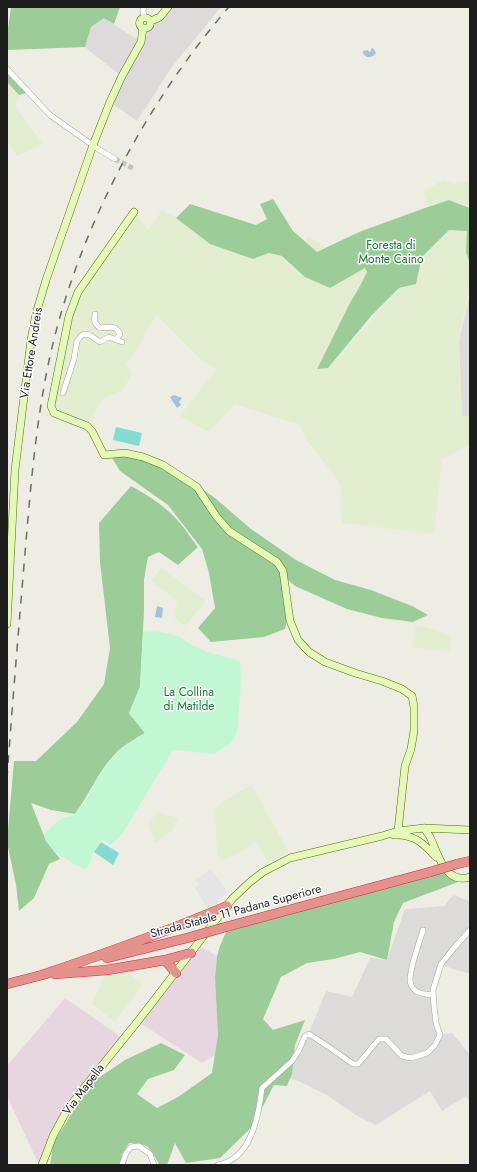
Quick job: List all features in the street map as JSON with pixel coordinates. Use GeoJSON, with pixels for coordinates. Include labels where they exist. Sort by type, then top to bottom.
{"type":"FeatureCollection","features":[{"type":"Feature","properties":{"kind":"highway","name":"Strada Statale 11 Padana Superiore"},"geometry":{"type":"LineString","coordinates":[[7,984],[187,938],[470,861]]}},
{"type":"Feature","properties":{"kind":"highway"},"geometry":{"type":"LineString","coordinates":[[42,975],[194,921],[227,906]]}},
{"type":"Feature","properties":{"kind":"highway"},"geometry":{"type":"LineString","coordinates":[[42,975],[107,970],[165,960],[191,953]]}},
{"type":"Feature","properties":{"kind":"highway"},"geometry":{"type":"LineString","coordinates":[[165,960],[176,972]]}},
{"type":"Feature","properties":{"kind":"street"},"geometry":{"type":"LineString","coordinates":[[144,7],[143,10],[148,19],[160,17],[168,7]]}},
{"type":"Feature","properties":{"kind":"street","name":"Via Ettore Andreis"},"geometry":{"type":"LineString","coordinates":[[7,624],[15,470],[36,314],[46,280],[93,145],[110,102],[141,42],[143,28],[148,28],[151,23],[148,19]]}},
{"type":"Feature","properties":{"kind":"street"},"geometry":{"type":"LineString","coordinates":[[7,70],[50,115],[116,159]]}},
{"type":"Feature","properties":{"kind":"street"},"geometry":{"type":"LineString","coordinates":[[134,212],[78,292],[69,316],[51,406],[54,413],[87,426],[92,432],[104,455],[125,453],[143,458],[163,465],[197,487],[216,516],[229,531],[277,562],[283,571],[290,621],[298,640],[309,652],[325,662],[382,681],[402,689],[412,696],[414,707],[414,731],[411,749],[405,766],[398,831]]}},
{"type":"Feature","properties":{"kind":"street"},"geometry":{"type":"LineString","coordinates":[[95,314],[95,324],[100,328],[113,327],[117,329],[120,334],[116,340]]}},
{"type":"Feature","properties":{"kind":"street"},"geometry":{"type":"LineString","coordinates":[[63,393],[74,359],[77,341],[81,336],[84,334],[100,342],[109,337],[122,342]]}},
{"type":"Feature","properties":{"kind":"street"},"geometry":{"type":"LineString","coordinates":[[424,828],[440,861]]}},
{"type":"Feature","properties":{"kind":"street"},"geometry":{"type":"LineString","coordinates":[[423,844],[422,840],[424,828]]}},
{"type":"Feature","properties":{"kind":"street"},"geometry":{"type":"LineString","coordinates":[[386,835],[398,831],[424,828],[470,830]]}},
{"type":"Feature","properties":{"kind":"street"},"geometry":{"type":"LineString","coordinates":[[433,844],[437,835],[442,829]]}},
{"type":"Feature","properties":{"kind":"street"},"geometry":{"type":"LineString","coordinates":[[386,835],[399,834],[419,840],[440,861],[447,871],[454,876],[464,879],[470,877]]}},
{"type":"Feature","properties":{"kind":"street","name":"Via Mapella"},"geometry":{"type":"LineString","coordinates":[[42,1165],[53,1136],[67,1110],[232,899],[263,872],[290,858],[386,835]]}},
{"type":"Feature","properties":{"kind":"street"},"geometry":{"type":"LineString","coordinates":[[423,930],[410,979],[415,990],[423,994],[433,995]]}},
{"type":"Feature","properties":{"kind":"street"},"geometry":{"type":"LineString","coordinates":[[218,1165],[228,1162],[237,1156],[245,1147],[260,1108],[262,1088],[292,1061],[305,1036],[308,1034],[353,1064],[358,1064],[379,1039],[386,1039],[402,1056],[412,1058],[427,1053],[435,1045],[440,1035],[436,1023],[433,990],[441,964],[470,930]]}},
{"type":"Feature","properties":{"kind":"street"},"geometry":{"type":"LineString","coordinates":[[122,1165],[126,1152],[130,1147],[139,1146],[150,1154],[154,1165]]}},
{"type":"Feature","properties":{"kind":"shaded area"},"geometry":{"type":"Polygon","coordinates":[[[168,7],[221,7],[172,67],[137,121],[110,102],[121,76],[85,47],[91,27],[104,18],[141,42],[168,7]]]}},
{"type":"Feature","properties":{"kind":"shaded area"},"geometry":{"type":"Polygon","coordinates":[[[373,48],[376,53],[373,56],[368,57],[364,55],[363,51],[368,50],[369,52],[373,48]]]}},
{"type":"Feature","properties":{"kind":"shaded area"},"geometry":{"type":"Polygon","coordinates":[[[470,295],[470,416],[462,416],[459,341],[470,295]]]}},
{"type":"Feature","properties":{"kind":"shaded area"},"geometry":{"type":"Polygon","coordinates":[[[174,395],[182,398],[179,402],[181,405],[177,408],[170,397],[174,395]]]}},
{"type":"Feature","properties":{"kind":"shaded area"},"geometry":{"type":"Polygon","coordinates":[[[116,427],[142,433],[139,446],[113,440],[116,427]]]}},
{"type":"Feature","properties":{"kind":"shaded area"},"geometry":{"type":"Polygon","coordinates":[[[157,606],[163,608],[162,618],[155,617],[157,606]]]}},
{"type":"Feature","properties":{"kind":"shaded area"},"geometry":{"type":"Polygon","coordinates":[[[101,842],[119,853],[113,865],[94,852],[101,842]]]}},
{"type":"Feature","properties":{"kind":"shaded area"},"geometry":{"type":"Polygon","coordinates":[[[211,869],[227,891],[218,902],[207,908],[195,888],[199,885],[195,880],[211,869]]]}},
{"type":"Feature","properties":{"kind":"shaded area"},"geometry":{"type":"Polygon","coordinates":[[[453,895],[470,901],[470,974],[441,965],[433,990],[440,1035],[452,1033],[470,1055],[470,1104],[466,1096],[442,1111],[430,1091],[376,1125],[357,1116],[327,1095],[296,1080],[275,1076],[292,1061],[309,1033],[326,991],[352,997],[370,958],[387,960],[405,909],[444,906],[453,895]]]}},
{"type":"Feature","properties":{"kind":"shaded area"},"geometry":{"type":"Polygon","coordinates":[[[200,946],[217,956],[215,978],[218,1035],[215,1055],[202,1063],[140,1023],[179,975],[200,946]]]}},
{"type":"Feature","properties":{"kind":"shaded area"},"geometry":{"type":"Polygon","coordinates":[[[65,998],[124,1039],[82,1091],[39,1165],[7,1096],[7,1066],[65,998]]]}},
{"type":"Feature","properties":{"kind":"green space"},"geometry":{"type":"Polygon","coordinates":[[[11,7],[120,7],[114,24],[104,18],[91,27],[85,47],[7,50],[7,36],[11,7]]]}},
{"type":"Feature","properties":{"kind":"green space"},"geometry":{"type":"Polygon","coordinates":[[[7,74],[27,93],[19,95],[7,82],[7,74]]]}},
{"type":"Feature","properties":{"kind":"green space"},"geometry":{"type":"Polygon","coordinates":[[[7,82],[19,95],[15,107],[43,144],[17,156],[7,141],[7,82]]]}},
{"type":"Feature","properties":{"kind":"green space"},"geometry":{"type":"Polygon","coordinates":[[[444,180],[453,184],[470,181],[470,206],[449,200],[429,207],[422,191],[444,180]]]}},
{"type":"Feature","properties":{"kind":"green space","name":"Foresta di Monte Caino"},"geometry":{"type":"Polygon","coordinates":[[[273,199],[293,231],[317,252],[359,232],[449,200],[470,208],[470,264],[466,253],[467,231],[449,230],[422,257],[416,284],[399,288],[372,315],[328,368],[317,369],[367,272],[365,268],[330,288],[305,277],[282,256],[269,253],[253,259],[210,244],[176,218],[190,204],[256,225],[267,219],[260,204],[273,199]]]}},
{"type":"Feature","properties":{"kind":"green space"},"geometry":{"type":"Polygon","coordinates":[[[162,210],[176,218],[210,244],[253,259],[269,253],[282,256],[330,288],[365,268],[367,272],[317,369],[328,368],[399,288],[416,284],[424,256],[451,227],[467,231],[470,279],[459,341],[462,416],[470,416],[470,445],[442,459],[434,534],[342,523],[340,484],[306,440],[299,424],[235,404],[209,432],[180,416],[216,369],[201,360],[156,315],[135,352],[126,364],[132,373],[123,390],[104,398],[85,425],[56,414],[51,406],[78,292],[134,212],[149,229],[162,210]]]}},
{"type":"Feature","properties":{"kind":"green space"},"geometry":{"type":"Polygon","coordinates":[[[308,236],[331,251],[323,263],[301,248],[308,236]]]}},
{"type":"Feature","properties":{"kind":"green space"},"geometry":{"type":"Polygon","coordinates":[[[113,452],[172,468],[215,498],[251,529],[296,560],[335,580],[371,590],[412,606],[428,615],[413,622],[382,618],[347,609],[295,586],[286,578],[290,603],[285,629],[264,637],[211,642],[198,628],[215,608],[209,573],[202,549],[168,505],[120,471],[109,453],[113,452]]]}},
{"type":"Feature","properties":{"kind":"green space"},"geometry":{"type":"Polygon","coordinates":[[[131,486],[168,511],[182,525],[198,547],[178,565],[159,552],[148,557],[144,579],[140,687],[129,713],[145,733],[129,742],[109,760],[75,814],[51,810],[31,803],[46,841],[60,859],[49,864],[34,898],[19,911],[16,885],[7,842],[14,761],[36,761],[77,722],[104,684],[110,648],[100,562],[99,523],[131,486]]]}},
{"type":"Feature","properties":{"kind":"green space"},"geometry":{"type":"Polygon","coordinates":[[[161,568],[206,601],[185,626],[174,617],[177,601],[151,581],[161,568]]]}},
{"type":"Feature","properties":{"kind":"green space"},"geometry":{"type":"Polygon","coordinates":[[[416,626],[427,627],[451,636],[449,652],[412,647],[416,626]]]}},
{"type":"Feature","properties":{"kind":"green space","name":"La Collina di Matilde"},"geometry":{"type":"Polygon","coordinates":[[[156,631],[179,636],[187,642],[207,652],[240,661],[241,684],[237,733],[231,743],[214,754],[173,750],[122,834],[111,845],[102,839],[93,853],[91,862],[85,869],[65,859],[55,851],[50,846],[44,835],[57,822],[76,813],[111,759],[126,745],[145,733],[129,713],[140,687],[143,632],[156,631]]]}},
{"type":"Feature","properties":{"kind":"green space"},"geometry":{"type":"Polygon","coordinates":[[[251,785],[289,852],[268,863],[257,842],[223,861],[217,856],[215,811],[220,804],[251,785]]]}},
{"type":"Feature","properties":{"kind":"green space"},"geometry":{"type":"Polygon","coordinates":[[[157,812],[178,818],[172,831],[155,843],[148,825],[157,812]]]}},
{"type":"Feature","properties":{"kind":"green space"},"geometry":{"type":"Polygon","coordinates":[[[442,872],[458,882],[403,903],[394,922],[387,960],[360,952],[334,959],[307,963],[281,977],[263,1019],[273,1030],[305,1020],[295,1045],[292,1074],[287,1086],[274,1085],[252,1127],[220,1158],[186,1163],[175,1143],[167,1165],[160,1165],[149,1148],[142,1144],[129,1143],[122,1154],[120,1165],[50,1165],[53,1144],[92,1080],[94,1081],[125,1060],[161,1043],[185,1055],[174,1070],[148,1079],[137,1094],[157,1108],[178,1097],[212,1073],[218,1035],[215,978],[217,956],[226,932],[320,903],[442,872]]]}},
{"type":"Feature","properties":{"kind":"green space"},"geometry":{"type":"Polygon","coordinates":[[[122,967],[142,985],[115,1022],[92,1004],[107,970],[122,967]]]}},
{"type":"Feature","properties":{"kind":"tunnel"},"geometry":{"type":"LineString","coordinates":[[115,159],[134,169]]}},
{"type":"Feature","properties":{"kind":"railway"},"geometry":{"type":"LineString","coordinates":[[7,779],[28,513],[40,408],[50,356],[62,309],[78,262],[118,171],[143,127],[170,85],[198,45],[229,7]]}}]}
